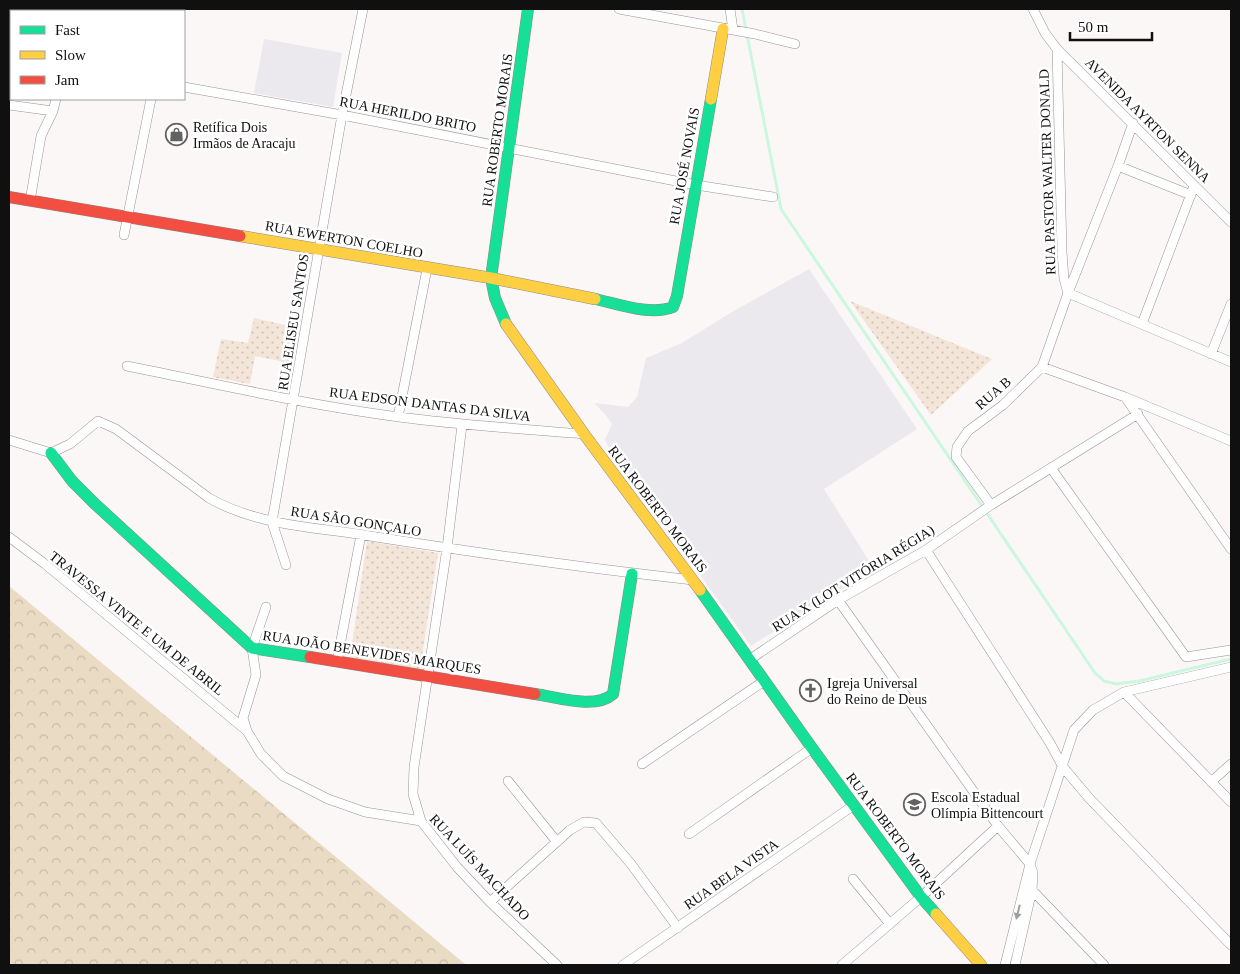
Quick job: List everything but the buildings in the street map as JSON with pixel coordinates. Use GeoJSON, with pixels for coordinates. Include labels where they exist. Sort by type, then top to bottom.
{"type":"FeatureCollection","features":[{"type":"Feature","properties":{"kind":"street","name":"RUA ELISEU SANTOS"},"geometry":{"type":"LineString","coordinates":[[272,522],[342,115],[363,9]]}},
{"type":"Feature","properties":{"kind":"street","name":"RUA ROBERTO MORAIS"},"geometry":{"type":"LineString","coordinates":[[528,9],[492,278],[497,304],[507,325],[584,434],[693,580],[921,897],[981,965]]}},
{"type":"Feature","properties":{"kind":"street"},"geometry":{"type":"LineString","coordinates":[[619,9],[755,34],[795,44]]}},
{"type":"Feature","properties":{"kind":"street"},"geometry":{"type":"LineString","coordinates":[[728,29],[730,9]]}},
{"type":"Feature","properties":{"kind":"street","name":"AVENIDA AYRTON SENNA"},"geometry":{"type":"LineString","coordinates":[[1033,9],[1045,33],[1057,49],[1133,123],[1193,191],[1231,222]]}},
{"type":"Feature","properties":{"kind":"street","name":"RUA JOSÉ NOVAIS"},"geometry":{"type":"LineString","coordinates":[[673,308],[677,296],[696,185],[728,29]]}},
{"type":"Feature","properties":{"kind":"street","name":"RUA PASTOR WALTER DONALD"},"geometry":{"type":"LineString","coordinates":[[1057,49],[1062,252],[1064,279],[1068,293]]}},
{"type":"Feature","properties":{"kind":"street","name":"RUA HERILDO BRITO"},"geometry":{"type":"LineString","coordinates":[[185,87],[342,115],[696,185],[773,197]]}},
{"type":"Feature","properties":{"kind":"street"},"geometry":{"type":"LineString","coordinates":[[30,201],[41,136],[53,111],[56,100]]}},
{"type":"Feature","properties":{"kind":"street"},"geometry":{"type":"LineString","coordinates":[[124,235],[151,100]]}},
{"type":"Feature","properties":{"kind":"street"},"geometry":{"type":"LineString","coordinates":[[9,104],[53,111]]}},
{"type":"Feature","properties":{"kind":"street","name":"RUA B"},"geometry":{"type":"LineString","coordinates":[[992,505],[956,457],[957,447],[968,431],[1003,405],[1042,367],[1133,123]]}},
{"type":"Feature","properties":{"kind":"street"},"geometry":{"type":"LineString","coordinates":[[1118,166],[1193,191],[1142,324]]}},
{"type":"Feature","properties":{"kind":"street","name":"RUA EWERTON COELHO"},"geometry":{"type":"LineString","coordinates":[[9,198],[319,249],[427,269],[492,278],[648,310],[663,312],[673,308]]}},
{"type":"Feature","properties":{"kind":"street"},"geometry":{"type":"LineString","coordinates":[[398,417],[427,269]]}},
{"type":"Feature","properties":{"kind":"street"},"geometry":{"type":"LineString","coordinates":[[1068,293],[1231,362]]}},
{"type":"Feature","properties":{"kind":"street"},"geometry":{"type":"LineString","coordinates":[[1211,354],[1231,304]]}},
{"type":"Feature","properties":{"kind":"street","name":"RUA EDSON DANTAS DA SILVA"},"geometry":{"type":"LineString","coordinates":[[127,366],[294,399],[398,417],[584,434]]}},
{"type":"Feature","properties":{"kind":"street"},"geometry":{"type":"LineString","coordinates":[[1042,367],[1125,397],[1231,441]]}},
{"type":"Feature","properties":{"kind":"street"},"geometry":{"type":"LineString","coordinates":[[1125,397],[1231,548]]}},
{"type":"Feature","properties":{"kind":"street","name":"RUA X (LOT VITÓRIA RÉGIA)"},"geometry":{"type":"LineString","coordinates":[[750,660],[838,600],[926,550],[971,518],[1138,414]]}},
{"type":"Feature","properties":{"kind":"street","name":"RUA SÃO GONÇALO"},"geometry":{"type":"LineString","coordinates":[[51,452],[70,444],[98,421],[116,429],[175,474],[221,505],[272,522],[632,574],[693,580]]}},
{"type":"Feature","properties":{"kind":"street"},"geometry":{"type":"LineString","coordinates":[[421,821],[416,808],[413,782],[447,548],[462,424]]}},
{"type":"Feature","properties":{"kind":"street"},"geometry":{"type":"LineString","coordinates":[[9,440],[51,452]]}},
{"type":"Feature","properties":{"kind":"street","name":"RUA JOÃO BENEVIDES MARQUES"},"geometry":{"type":"LineString","coordinates":[[51,452],[72,481],[252,648],[427,677],[596,702],[607,701],[613,694],[632,574]]}},
{"type":"Feature","properties":{"kind":"street"},"geometry":{"type":"LineString","coordinates":[[1051,468],[1186,657],[1231,650]]}},
{"type":"Feature","properties":{"kind":"street"},"geometry":{"type":"LineString","coordinates":[[272,522],[286,565]]}},
{"type":"Feature","properties":{"kind":"street"},"geometry":{"type":"LineString","coordinates":[[337,661],[361,535]]}},
{"type":"Feature","properties":{"kind":"street","name":"TRAVESSA VINTE E UM DE ABRIL"},"geometry":{"type":"LineString","coordinates":[[9,537],[45,564],[247,731]]}},
{"type":"Feature","properties":{"kind":"street"},"geometry":{"type":"LineString","coordinates":[[926,550],[1063,767],[1119,830],[1231,945]]}},
{"type":"Feature","properties":{"kind":"street"},"geometry":{"type":"LineString","coordinates":[[838,600],[998,826],[1030,864],[1033,873],[1032,890],[1015,965]]}},
{"type":"Feature","properties":{"kind":"street"},"geometry":{"type":"LineString","coordinates":[[247,731],[243,718],[256,675],[252,648],[266,607]]}},
{"type":"Feature","properties":{"kind":"street"},"geometry":{"type":"LineString","coordinates":[[1005,965],[1030,864],[1074,730],[1093,710],[1124,692],[1231,667]]}},
{"type":"Feature","properties":{"kind":"street"},"geometry":{"type":"LineString","coordinates":[[642,764],[764,681]]}},
{"type":"Feature","properties":{"kind":"street"},"geometry":{"type":"LineString","coordinates":[[1124,692],[1231,802]]}},
{"type":"Feature","properties":{"kind":"street","name":"RUA LUÍS MACHADO"},"geometry":{"type":"LineString","coordinates":[[247,731],[269,764],[283,776],[302,787],[328,799],[366,812],[421,821],[457,867],[490,902],[558,965]]}},
{"type":"Feature","properties":{"kind":"street"},"geometry":{"type":"LineString","coordinates":[[689,834],[812,748]]}},
{"type":"Feature","properties":{"kind":"street"},"geometry":{"type":"LineString","coordinates":[[1211,782],[1231,764]]}},
{"type":"Feature","properties":{"kind":"street"},"geometry":{"type":"LineString","coordinates":[[508,781],[557,842]]}},
{"type":"Feature","properties":{"kind":"street","name":"RUA BELA VISTA"},"geometry":{"type":"LineString","coordinates":[[623,965],[854,805]]}},
{"type":"Feature","properties":{"kind":"street"},"geometry":{"type":"LineString","coordinates":[[490,902],[575,826],[584,822],[596,822],[631,864],[678,928]]}},
{"type":"Feature","properties":{"kind":"street"},"geometry":{"type":"LineString","coordinates":[[842,965],[921,897],[998,826]]}},
{"type":"Feature","properties":{"kind":"street"},"geometry":{"type":"LineString","coordinates":[[853,879],[890,924]]}},
{"type":"Feature","properties":{"kind":"street"},"geometry":{"type":"LineString","coordinates":[[1032,890],[1104,965]]}},
{"type":"Feature","properties":{"kind":"shaded area"},"geometry":{"type":"Polygon","coordinates":[[[264,39],[342,53],[333,107],[254,93],[264,39]]]}},
{"type":"Feature","properties":{"kind":"shaded area"},"geometry":{"type":"Polygon","coordinates":[[[809,269],[917,429],[824,489],[874,569],[751,646],[609,448],[605,440],[612,424],[594,403],[628,407],[637,397],[646,358],[682,343],[730,313],[809,269]]]}},
{"type":"Feature","properties":{"kind":"shaded area"},"geometry":{"type":"Polygon","coordinates":[[[850,301],[992,359],[931,415],[850,301]]]}},
{"type":"Feature","properties":{"kind":"shaded area"},"geometry":{"type":"Polygon","coordinates":[[[254,318],[294,327],[290,363],[255,356],[250,384],[213,377],[221,339],[248,343],[254,318]]]}},
{"type":"Feature","properties":{"kind":"shaded area"},"geometry":{"type":"Polygon","coordinates":[[[367,541],[438,553],[420,669],[350,658],[367,541]]]}},
{"type":"Feature","properties":{"kind":"green space"},"geometry":{"type":"Polygon","coordinates":[[[9,586],[465,964],[9,965],[9,586]]]}},
{"type":"Feature","properties":{"kind":"waterway"},"geometry":{"type":"LineString","coordinates":[[742,9],[781,209],[1095,673],[1104,681],[1116,684],[1139,681],[1231,659]]}},
{"type":"Feature","properties":{"kind":"traffic: fast"},"geometry":{"type":"LineString","coordinates":[[506,324],[495,298],[491,278],[528,9]]}},
{"type":"Feature","properties":{"kind":"traffic: fast"},"geometry":{"type":"LineString","coordinates":[[595,299],[645,310],[673,307],[677,296],[711,99]]}},
{"type":"Feature","properties":{"kind":"traffic: fast"},"geometry":{"type":"LineString","coordinates":[[51,453],[72,481],[94,503],[252,648],[310,657]]}},
{"type":"Feature","properties":{"kind":"traffic: fast"},"geometry":{"type":"LineString","coordinates":[[535,694],[586,702],[605,699],[613,694],[632,574]]}},
{"type":"Feature","properties":{"kind":"traffic: fast"},"geometry":{"type":"LineString","coordinates":[[700,590],[812,748],[921,897],[936,914]]}},
{"type":"Feature","properties":{"kind":"traffic: slow"},"geometry":{"type":"LineString","coordinates":[[711,99],[723,29]]}},
{"type":"Feature","properties":{"kind":"traffic: slow"},"geometry":{"type":"LineString","coordinates":[[240,236],[491,278],[595,299]]}},
{"type":"Feature","properties":{"kind":"traffic: slow"},"geometry":{"type":"LineString","coordinates":[[506,324],[584,434],[700,590]]}},
{"type":"Feature","properties":{"kind":"traffic: slow"},"geometry":{"type":"LineString","coordinates":[[936,914],[981,965]]}},
{"type":"Feature","properties":{"kind":"traffic: jam"},"geometry":{"type":"LineString","coordinates":[[9,197],[240,236]]}},
{"type":"Feature","properties":{"kind":"traffic: jam"},"geometry":{"type":"LineString","coordinates":[[310,657],[535,694]]}},
{"type":"Feature","properties":{"kind":"place","name":"Retífica Dois Irmãos de Aracaju"},"geometry":{"type":"Point","coordinates":[177,135]}},
{"type":"Feature","properties":{"kind":"place","name":"Igreja Universal do Reino de Deus"},"geometry":{"type":"Point","coordinates":[811,691]}},
{"type":"Feature","properties":{"kind":"place","name":"Escola Estadual Olímpia Bittencourt"},"geometry":{"type":"Point","coordinates":[915,805]}}]}
